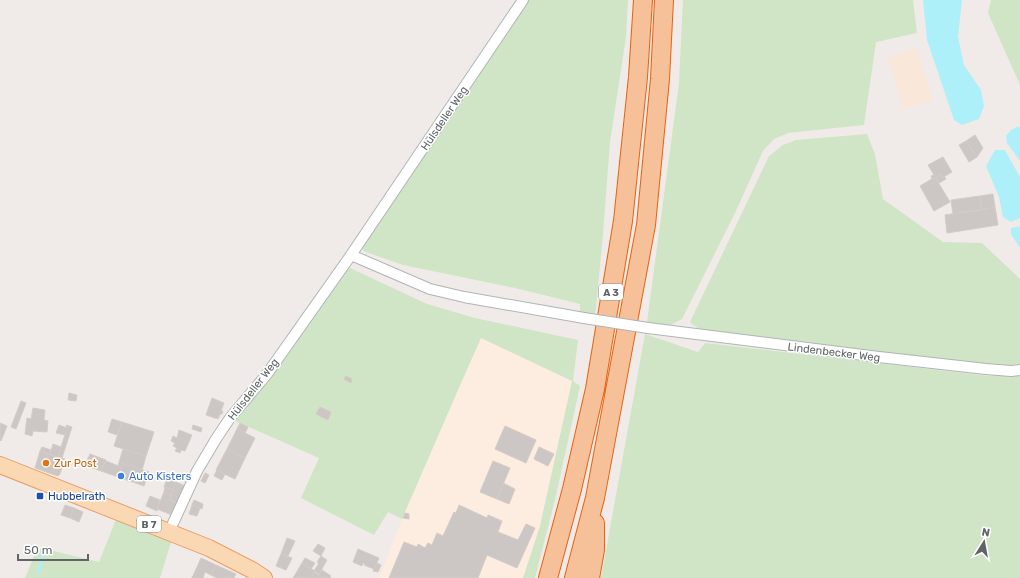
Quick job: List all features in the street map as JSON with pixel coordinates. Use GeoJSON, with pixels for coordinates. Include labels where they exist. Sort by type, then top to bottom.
{"type":"FeatureCollection","features":[{"type":"Feature","properties":{"kind":"highway","name":"A 3"},"geometry":{"type":"LineString","coordinates":[[548,578],[572,489],[595,389],[623,222],[638,77],[643,0]]}},
{"type":"Feature","properties":{"kind":"highway","name":"A 3"},"geometry":{"type":"LineString","coordinates":[[574,578],[595,498],[646,225],[660,79],[664,0]]}},
{"type":"Feature","properties":{"kind":"highway"},"geometry":{"type":"LineString","coordinates":[[590,578],[595,550],[595,498]]}},
{"type":"Feature","properties":{"kind":"main road","name":"B 7"},"geometry":{"type":"LineString","coordinates":[[0,466],[170,532],[229,558],[264,578]]}},
{"type":"Feature","properties":{"kind":"street","name":"Hülsdeller Weg"},"geometry":{"type":"LineString","coordinates":[[170,532],[197,471],[219,434],[235,412],[267,374],[351,254],[523,0]]}},
{"type":"Feature","properties":{"kind":"street","name":"Lindenbecker Weg"},"geometry":{"type":"LineString","coordinates":[[351,254],[430,289],[464,297],[584,318],[678,333],[886,358],[986,369],[1011,371],[1020,370]]}},
{"type":"Feature","properties":{"kind":"shaded area"},"geometry":{"type":"Polygon","coordinates":[[[481,338],[573,381],[540,526],[523,578],[379,578],[408,504],[481,338]]]}},
{"type":"Feature","properties":{"kind":"green space"},"geometry":{"type":"Polygon","coordinates":[[[528,0],[628,0],[626,37],[610,142],[595,318],[580,313],[580,304],[515,288],[403,265],[363,251],[363,242],[451,116],[528,0]]]}},
{"type":"Feature","properties":{"kind":"green space"},"geometry":{"type":"Polygon","coordinates":[[[683,0],[913,0],[917,33],[876,42],[864,125],[788,133],[774,139],[763,151],[735,213],[682,319],[667,327],[647,322],[679,83],[683,0]]]}},
{"type":"Feature","properties":{"kind":"green space"},"geometry":{"type":"Polygon","coordinates":[[[991,0],[1020,0],[1020,85],[988,13],[991,0]]]}},
{"type":"Feature","properties":{"kind":"green space"},"geometry":{"type":"Polygon","coordinates":[[[867,134],[875,154],[883,199],[943,242],[982,243],[1020,279],[1020,364],[989,367],[701,331],[690,322],[769,156],[783,145],[796,140],[867,134]]]}},
{"type":"Feature","properties":{"kind":"green space"},"geometry":{"type":"Polygon","coordinates":[[[348,267],[427,304],[475,318],[578,340],[573,381],[580,386],[555,500],[535,578],[523,578],[540,526],[572,381],[481,338],[402,519],[388,512],[374,535],[301,498],[319,458],[235,421],[287,355],[302,331],[348,267]]]}},
{"type":"Feature","properties":{"kind":"green space"},"geometry":{"type":"Polygon","coordinates":[[[645,334],[698,352],[705,343],[989,376],[1020,374],[1020,578],[601,578],[645,334]]]}},
{"type":"Feature","properties":{"kind":"green space"},"geometry":{"type":"Polygon","coordinates":[[[117,517],[172,539],[160,578],[25,578],[37,549],[45,549],[99,562],[117,517]]]}},
{"type":"Feature","properties":{"kind":"sand"},"geometry":{"type":"Polygon","coordinates":[[[917,48],[932,101],[903,109],[888,57],[917,48]]]}},
{"type":"Feature","properties":{"kind":"water"},"geometry":{"type":"Polygon","coordinates":[[[923,0],[962,0],[958,37],[964,65],[981,90],[984,106],[979,119],[962,125],[954,120],[927,40],[923,0]]]}},
{"type":"Feature","properties":{"kind":"water"},"geometry":{"type":"Polygon","coordinates":[[[1019,126],[1020,161],[1007,143],[1006,136],[1011,130],[1019,126]]]}},
{"type":"Feature","properties":{"kind":"water"},"geometry":{"type":"Polygon","coordinates":[[[995,150],[1005,150],[1020,177],[1020,218],[1011,222],[1003,217],[999,197],[986,166],[995,150]]]}},
{"type":"Feature","properties":{"kind":"water"},"geometry":{"type":"Polygon","coordinates":[[[1020,226],[1020,248],[1011,234],[1011,228],[1020,226]]]}},
{"type":"Feature","properties":{"kind":"building"},"geometry":{"type":"Polygon","coordinates":[[[975,135],[983,148],[977,157],[966,141],[975,135]]]}},
{"type":"Feature","properties":{"kind":"building"},"geometry":{"type":"Polygon","coordinates":[[[966,141],[977,157],[969,162],[959,145],[966,141]]]}},
{"type":"Feature","properties":{"kind":"building"},"geometry":{"type":"Polygon","coordinates":[[[943,157],[952,172],[942,178],[941,175],[932,179],[931,176],[934,175],[928,165],[943,157]]]}},
{"type":"Feature","properties":{"kind":"building"},"geometry":{"type":"Polygon","coordinates":[[[941,175],[942,178],[944,176],[946,179],[939,183],[936,177],[941,175]]]}},
{"type":"Feature","properties":{"kind":"building"},"geometry":{"type":"Polygon","coordinates":[[[935,177],[950,202],[934,211],[920,186],[935,177]]]}},
{"type":"Feature","properties":{"kind":"building"},"geometry":{"type":"Polygon","coordinates":[[[993,194],[995,207],[982,210],[980,196],[993,194]]]}},
{"type":"Feature","properties":{"kind":"building"},"geometry":{"type":"Polygon","coordinates":[[[980,196],[982,210],[953,214],[951,200],[980,196]]]}},
{"type":"Feature","properties":{"kind":"building"},"geometry":{"type":"Polygon","coordinates":[[[995,207],[998,225],[947,233],[945,215],[995,207]]]}},
{"type":"Feature","properties":{"kind":"building"},"geometry":{"type":"Polygon","coordinates":[[[346,376],[352,379],[351,383],[344,379],[346,376]]]}},
{"type":"Feature","properties":{"kind":"building"},"geometry":{"type":"Polygon","coordinates":[[[69,393],[77,395],[76,401],[68,400],[69,393]]]}},
{"type":"Feature","properties":{"kind":"building"},"geometry":{"type":"Polygon","coordinates":[[[212,398],[224,403],[221,411],[223,411],[222,414],[220,414],[218,419],[206,415],[212,398]]]}},
{"type":"Feature","properties":{"kind":"building"},"geometry":{"type":"Polygon","coordinates":[[[21,401],[26,403],[16,429],[11,427],[21,401]]]}},
{"type":"Feature","properties":{"kind":"building"},"geometry":{"type":"Polygon","coordinates":[[[320,407],[331,412],[328,420],[316,414],[320,407]]]}},
{"type":"Feature","properties":{"kind":"building"},"geometry":{"type":"Polygon","coordinates":[[[33,408],[45,410],[44,420],[48,421],[47,432],[33,431],[32,436],[25,434],[27,418],[31,419],[33,408]]]}},
{"type":"Feature","properties":{"kind":"building"},"geometry":{"type":"Polygon","coordinates":[[[112,419],[122,422],[117,435],[108,432],[112,419]]]}},
{"type":"Feature","properties":{"kind":"building"},"geometry":{"type":"Polygon","coordinates":[[[122,422],[154,432],[146,456],[114,446],[122,422]]]}},
{"type":"Feature","properties":{"kind":"building"},"geometry":{"type":"Polygon","coordinates":[[[0,423],[7,426],[1,441],[0,440],[0,423]]]}},
{"type":"Feature","properties":{"kind":"building"},"geometry":{"type":"Polygon","coordinates":[[[240,423],[248,427],[245,433],[237,429],[240,423]]]}},
{"type":"Feature","properties":{"kind":"building"},"geometry":{"type":"Polygon","coordinates":[[[59,425],[67,428],[65,435],[56,433],[59,425]]]}},
{"type":"Feature","properties":{"kind":"building"},"geometry":{"type":"Polygon","coordinates":[[[66,425],[72,427],[62,458],[58,457],[67,428],[66,425]]]}},
{"type":"Feature","properties":{"kind":"building"},"geometry":{"type":"Polygon","coordinates":[[[193,425],[202,428],[201,432],[192,429],[193,425]]]}},
{"type":"Feature","properties":{"kind":"building"},"geometry":{"type":"Polygon","coordinates":[[[505,426],[536,440],[526,463],[495,449],[505,426]]]}},
{"type":"Feature","properties":{"kind":"building"},"geometry":{"type":"Polygon","coordinates":[[[237,429],[255,438],[245,458],[227,449],[237,429]]]}},
{"type":"Feature","properties":{"kind":"building"},"geometry":{"type":"Polygon","coordinates":[[[179,430],[192,435],[185,451],[181,450],[180,453],[175,451],[177,448],[173,446],[175,443],[171,441],[173,436],[177,438],[179,430]]]}},
{"type":"Feature","properties":{"kind":"building"},"geometry":{"type":"Polygon","coordinates":[[[53,444],[61,447],[58,457],[50,455],[53,444]]]}},
{"type":"Feature","properties":{"kind":"building"},"geometry":{"type":"Polygon","coordinates":[[[42,447],[51,450],[50,455],[40,451],[42,447]]]}},
{"type":"Feature","properties":{"kind":"building"},"geometry":{"type":"Polygon","coordinates":[[[539,447],[554,454],[548,466],[534,459],[539,447]]]}},
{"type":"Feature","properties":{"kind":"building"},"geometry":{"type":"Polygon","coordinates":[[[123,449],[146,456],[142,470],[122,463],[121,467],[118,466],[123,449]]]}},
{"type":"Feature","properties":{"kind":"building"},"geometry":{"type":"Polygon","coordinates":[[[227,449],[245,458],[235,479],[216,470],[227,449]]]}},
{"type":"Feature","properties":{"kind":"building"},"geometry":{"type":"Polygon","coordinates":[[[40,451],[58,457],[52,474],[35,468],[40,451]]]}},
{"type":"Feature","properties":{"kind":"building"},"geometry":{"type":"Polygon","coordinates":[[[90,454],[106,460],[101,471],[85,465],[90,454]]]}},
{"type":"Feature","properties":{"kind":"building"},"geometry":{"type":"Polygon","coordinates":[[[58,457],[65,459],[58,476],[52,474],[58,457]]]}},
{"type":"Feature","properties":{"kind":"building"},"geometry":{"type":"Polygon","coordinates":[[[106,461],[121,467],[118,477],[101,471],[106,461]]]}},
{"type":"Feature","properties":{"kind":"building"},"geometry":{"type":"Polygon","coordinates":[[[493,461],[510,468],[497,499],[480,492],[493,461]]]}},
{"type":"Feature","properties":{"kind":"building"},"geometry":{"type":"Polygon","coordinates":[[[122,463],[149,472],[144,486],[118,477],[122,463]]]}},
{"type":"Feature","properties":{"kind":"building"},"geometry":{"type":"Polygon","coordinates":[[[217,470],[225,474],[222,480],[214,476],[217,470]]]}},
{"type":"Feature","properties":{"kind":"building"},"geometry":{"type":"Polygon","coordinates":[[[205,473],[209,475],[205,483],[201,481],[205,473]]]}},
{"type":"Feature","properties":{"kind":"building"},"geometry":{"type":"Polygon","coordinates":[[[167,479],[176,482],[173,490],[164,487],[167,479]]]}},
{"type":"Feature","properties":{"kind":"building"},"geometry":{"type":"Polygon","coordinates":[[[176,482],[185,486],[178,503],[169,500],[176,482]]]}},
{"type":"Feature","properties":{"kind":"building"},"geometry":{"type":"Polygon","coordinates":[[[503,483],[515,489],[509,504],[497,499],[503,483]]]}},
{"type":"Feature","properties":{"kind":"building"},"geometry":{"type":"Polygon","coordinates":[[[165,487],[173,490],[171,495],[164,492],[165,487]]]}},
{"type":"Feature","properties":{"kind":"building"},"geometry":{"type":"Polygon","coordinates":[[[164,492],[171,495],[169,500],[176,503],[172,515],[157,509],[164,492]]]}},
{"type":"Feature","properties":{"kind":"building"},"geometry":{"type":"Polygon","coordinates":[[[150,496],[160,500],[157,511],[146,506],[150,496]]]}},
{"type":"Feature","properties":{"kind":"building"},"geometry":{"type":"Polygon","coordinates":[[[194,500],[203,504],[202,509],[192,505],[194,500]]]}},
{"type":"Feature","properties":{"kind":"building"},"geometry":{"type":"Polygon","coordinates":[[[65,505],[74,508],[70,518],[61,515],[65,505]]]}},
{"type":"Feature","properties":{"kind":"building"},"geometry":{"type":"Polygon","coordinates":[[[192,505],[200,508],[197,516],[189,514],[192,505]]]}},
{"type":"Feature","properties":{"kind":"building"},"geometry":{"type":"Polygon","coordinates":[[[459,505],[487,518],[488,515],[502,521],[498,532],[518,540],[526,524],[535,528],[517,568],[487,555],[478,578],[389,578],[404,542],[417,547],[418,544],[425,548],[428,543],[432,545],[437,533],[443,536],[454,512],[456,513],[459,505]]]}},
{"type":"Feature","properties":{"kind":"building"},"geometry":{"type":"Polygon","coordinates":[[[74,508],[83,512],[79,522],[70,518],[74,508]]]}},
{"type":"Feature","properties":{"kind":"building"},"geometry":{"type":"Polygon","coordinates":[[[405,513],[409,514],[409,519],[403,518],[405,513]]]}},
{"type":"Feature","properties":{"kind":"building"},"geometry":{"type":"Polygon","coordinates":[[[287,538],[295,541],[288,556],[281,554],[287,538]]]}},
{"type":"Feature","properties":{"kind":"building"},"geometry":{"type":"Polygon","coordinates":[[[318,544],[325,548],[321,556],[313,551],[318,544]]]}},
{"type":"Feature","properties":{"kind":"building"},"geometry":{"type":"Polygon","coordinates":[[[358,549],[379,558],[374,569],[364,565],[365,564],[363,563],[362,566],[353,562],[358,549]]]}},
{"type":"Feature","properties":{"kind":"building"},"geometry":{"type":"Polygon","coordinates":[[[281,554],[292,558],[286,570],[276,566],[281,554]]]}},
{"type":"Feature","properties":{"kind":"building"},"geometry":{"type":"Polygon","coordinates":[[[321,556],[327,560],[319,574],[314,571],[321,556]]]}},
{"type":"Feature","properties":{"kind":"building"},"geometry":{"type":"Polygon","coordinates":[[[201,558],[216,565],[211,575],[205,572],[203,578],[192,578],[201,558]]]}},
{"type":"Feature","properties":{"kind":"building"},"geometry":{"type":"Polygon","coordinates":[[[305,558],[315,563],[311,569],[302,563],[305,558]]]}},
{"type":"Feature","properties":{"kind":"building"},"geometry":{"type":"Polygon","coordinates":[[[302,563],[315,571],[311,578],[293,578],[302,563]]]}},
{"type":"Feature","properties":{"kind":"building"},"geometry":{"type":"Polygon","coordinates":[[[377,563],[381,565],[378,572],[373,571],[377,563]]]}},
{"type":"Feature","properties":{"kind":"building"},"geometry":{"type":"Polygon","coordinates":[[[216,565],[236,574],[234,578],[217,578],[211,575],[216,565]]]}},
{"type":"Feature","properties":{"kind":"building"},"geometry":{"type":"Polygon","coordinates":[[[322,570],[331,576],[330,578],[317,578],[322,570]]]}},
{"type":"Feature","properties":{"kind":"building"},"geometry":{"type":"Polygon","coordinates":[[[314,572],[319,575],[317,578],[311,578],[314,572]]]}},
{"type":"Feature","properties":{"kind":"waterway"},"geometry":{"type":"LineString","coordinates":[[39,572],[43,555]]}},
{"type":"Feature","properties":{"kind":"place","name":"Zur Post"},"geometry":{"type":"Point","coordinates":[46,463]}},
{"type":"Feature","properties":{"kind":"place","name":"Auto Kisters"},"geometry":{"type":"Point","coordinates":[121,476]}},
{"type":"Feature","properties":{"kind":"place","name":"Hubbelrath"},"geometry":{"type":"Point","coordinates":[40,496]}}]}
